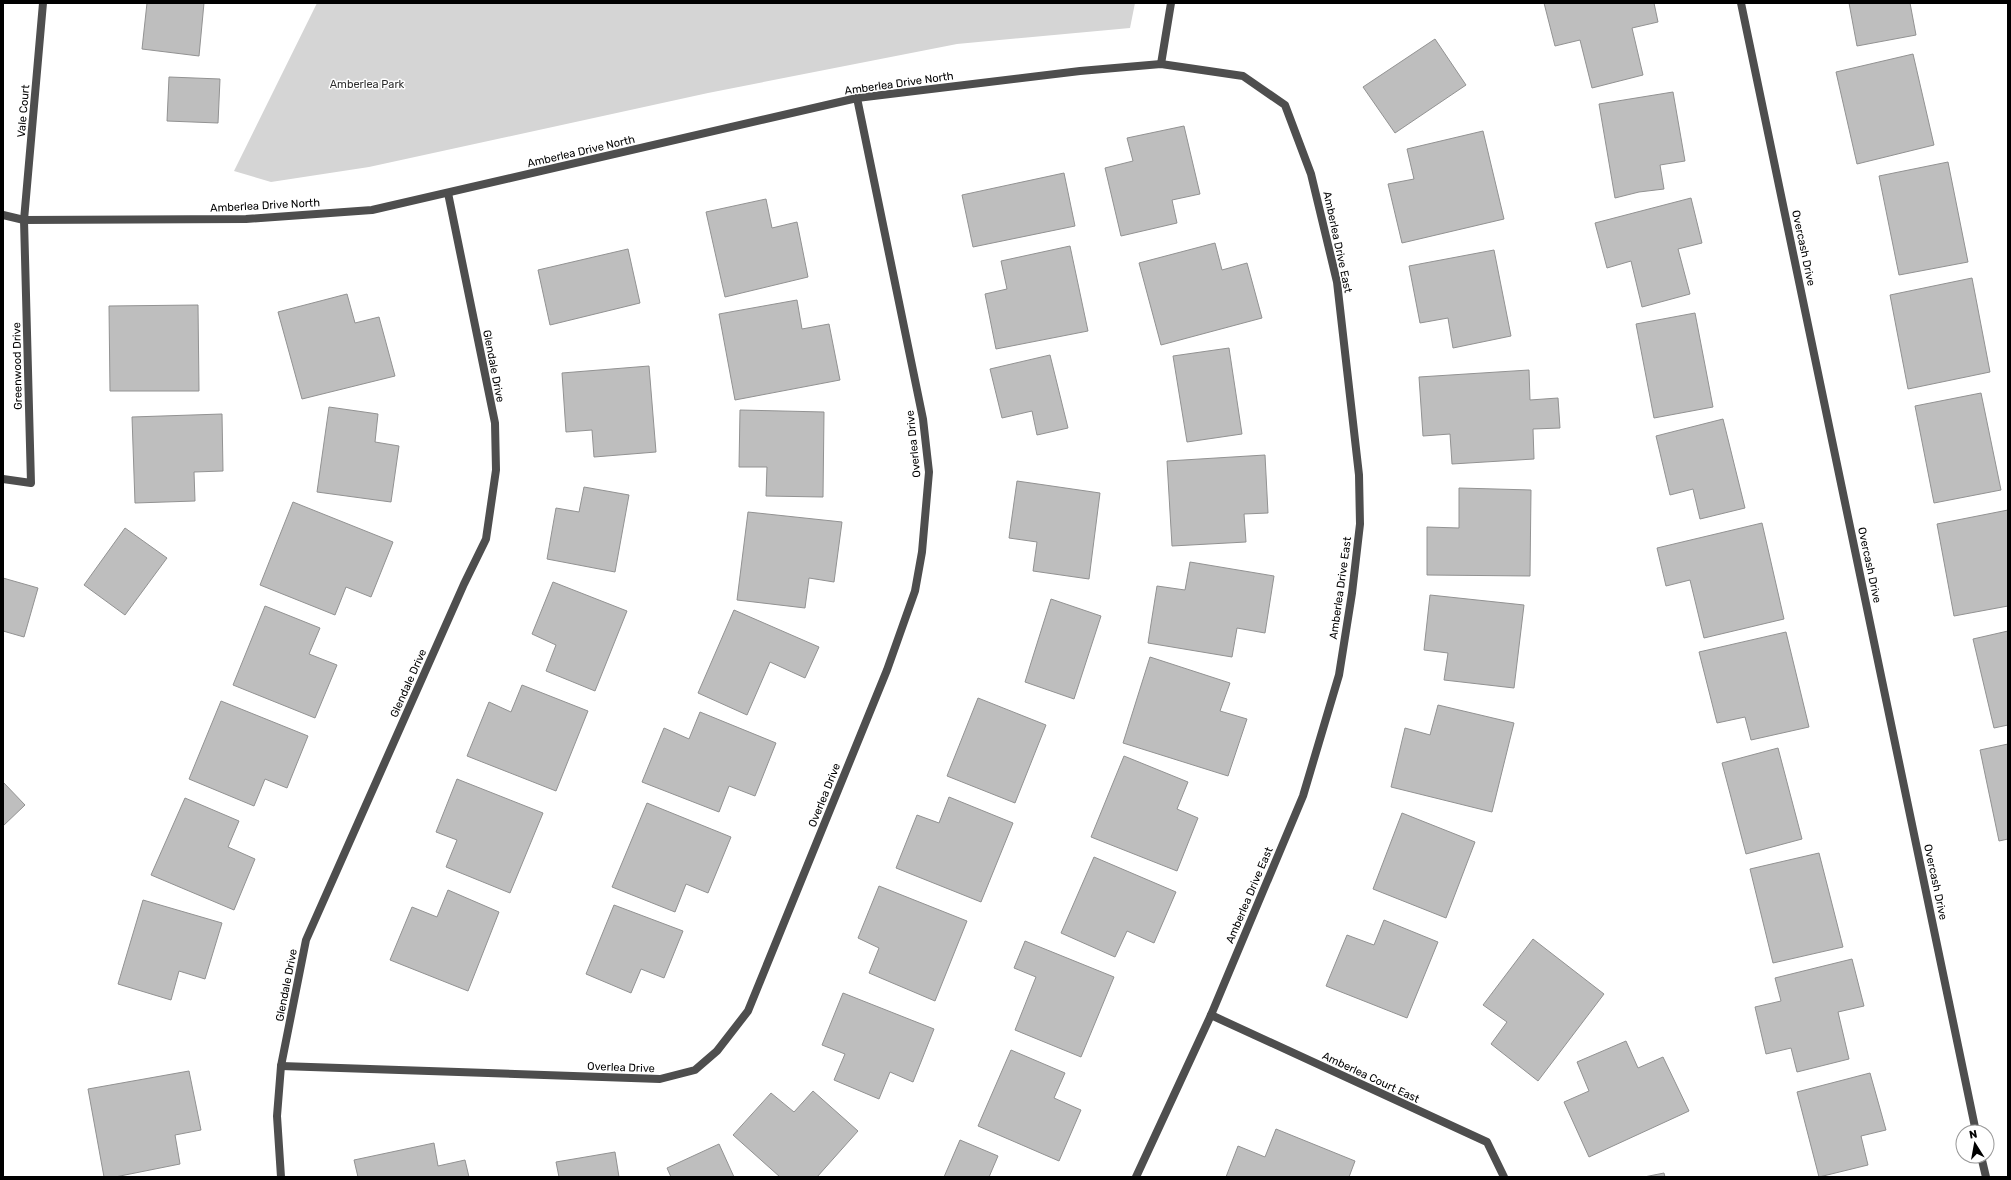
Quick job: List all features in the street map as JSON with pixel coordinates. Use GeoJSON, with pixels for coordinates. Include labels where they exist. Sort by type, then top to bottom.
{"type":"FeatureCollection","features":[{"type":"Feature","properties":{"kind":"street","name":"Vale Court"},"geometry":{"type":"LineString","coordinates":[[24,220],[43,3]]}},
{"type":"Feature","properties":{"kind":"street"},"geometry":{"type":"LineString","coordinates":[[1161,64],[1171,3]]}},
{"type":"Feature","properties":{"kind":"street","name":"Overcash Drive"},"geometry":{"type":"LineString","coordinates":[[1741,3],[1974,1124]]}},
{"type":"Feature","properties":{"kind":"street","name":"Amberlea Drive North"},"geometry":{"type":"LineString","coordinates":[[3,216],[24,220],[254,218],[372,210],[857,98],[1080,71],[1161,64]]}},
{"type":"Feature","properties":{"kind":"street","name":"Amberlea Drive East"},"geometry":{"type":"LineString","coordinates":[[1136,1177],[1211,1015],[1303,796],[1339,675],[1352,593],[1360,524],[1358,475],[1337,282],[1311,174],[1286,105],[1243,76],[1161,64]]}},
{"type":"Feature","properties":{"kind":"street","name":"Overlea Drive"},"geometry":{"type":"LineString","coordinates":[[281,1066],[660,1079],[695,1070],[717,1051],[748,1011],[887,670],[914,591],[922,552],[929,472],[923,419],[857,98]]}},
{"type":"Feature","properties":{"kind":"street","name":"Glendale Drive"},"geometry":{"type":"LineString","coordinates":[[281,1177],[277,1116],[281,1066],[306,940],[457,599],[486,539],[496,470],[495,423],[448,193]]}},
{"type":"Feature","properties":{"kind":"street","name":"Greenwood Drive"},"geometry":{"type":"LineString","coordinates":[[3,480],[31,483],[24,220]]}},
{"type":"Feature","properties":{"kind":"street","name":"Amberlea Court East"},"geometry":{"type":"LineString","coordinates":[[1211,1015],[1487,1142],[1504,1177]]}},
{"type":"Feature","properties":{"kind":"street"},"geometry":{"type":"LineString","coordinates":[[1983,1164],[1986,1177]]}},
{"type":"Feature","properties":{"kind":"green space","name":"Amberlea Park"},"geometry":{"type":"Polygon","coordinates":[[[317,3],[1135,3],[1130,28],[957,44],[708,93],[369,167],[271,182],[234,171],[317,3]]]}},
{"type":"Feature","properties":{"kind":"building"},"geometry":{"type":"Polygon","coordinates":[[[147,3],[204,3],[199,56],[142,49],[147,3]]]}},
{"type":"Feature","properties":{"kind":"building"},"geometry":{"type":"Polygon","coordinates":[[[1544,3],[1654,3],[1658,22],[1632,28],[1643,75],[1592,88],[1580,40],[1555,46],[1544,3]]]}},
{"type":"Feature","properties":{"kind":"building"},"geometry":{"type":"Polygon","coordinates":[[[1849,3],[1910,3],[1916,35],[1857,46],[1849,3]]]}},
{"type":"Feature","properties":{"kind":"building"},"geometry":{"type":"Polygon","coordinates":[[[1435,39],[1466,85],[1395,133],[1363,87],[1435,39]]]}},
{"type":"Feature","properties":{"kind":"building"},"geometry":{"type":"Polygon","coordinates":[[[1913,54],[1934,145],[1857,164],[1836,72],[1913,54]]]}},
{"type":"Feature","properties":{"kind":"building"},"geometry":{"type":"Polygon","coordinates":[[[169,77],[220,79],[218,123],[167,121],[169,77]]]}},
{"type":"Feature","properties":{"kind":"building"},"geometry":{"type":"Polygon","coordinates":[[[1673,92],[1685,161],[1660,165],[1664,189],[1639,192],[1615,198],[1599,104],[1673,92]]]}},
{"type":"Feature","properties":{"kind":"building"},"geometry":{"type":"Polygon","coordinates":[[[1184,126],[1200,194],[1172,200],[1177,223],[1121,236],[1105,168],[1133,161],[1127,138],[1184,126]]]}},
{"type":"Feature","properties":{"kind":"building"},"geometry":{"type":"Polygon","coordinates":[[[1483,131],[1504,219],[1402,243],[1388,184],[1414,179],[1407,149],[1483,131]]]}},
{"type":"Feature","properties":{"kind":"building"},"geometry":{"type":"Polygon","coordinates":[[[1948,162],[1968,262],[1899,275],[1879,176],[1948,162]]]}},
{"type":"Feature","properties":{"kind":"building"},"geometry":{"type":"Polygon","coordinates":[[[1064,173],[1075,226],[973,247],[962,195],[1064,173]]]}},
{"type":"Feature","properties":{"kind":"building"},"geometry":{"type":"Polygon","coordinates":[[[1691,198],[1702,243],[1678,249],[1690,294],[1642,307],[1631,261],[1607,268],[1595,223],[1691,198]]]}},
{"type":"Feature","properties":{"kind":"building"},"geometry":{"type":"Polygon","coordinates":[[[766,199],[772,228],[797,222],[808,277],[725,297],[706,212],[766,199]]]}},
{"type":"Feature","properties":{"kind":"building"},"geometry":{"type":"Polygon","coordinates":[[[1215,243],[1222,270],[1247,263],[1262,318],[1161,345],[1139,263],[1215,243]]]}},
{"type":"Feature","properties":{"kind":"building"},"geometry":{"type":"Polygon","coordinates":[[[1070,246],[1088,331],[996,349],[985,294],[1007,289],[1001,261],[1070,246]]]}},
{"type":"Feature","properties":{"kind":"building"},"geometry":{"type":"Polygon","coordinates":[[[628,249],[640,303],[550,325],[538,270],[628,249]]]}},
{"type":"Feature","properties":{"kind":"building"},"geometry":{"type":"Polygon","coordinates":[[[1494,250],[1511,336],[1453,348],[1448,318],[1420,323],[1409,266],[1494,250]]]}},
{"type":"Feature","properties":{"kind":"building"},"geometry":{"type":"Polygon","coordinates":[[[1972,278],[1990,372],[1908,389],[1890,295],[1972,278]]]}},
{"type":"Feature","properties":{"kind":"building"},"geometry":{"type":"Polygon","coordinates":[[[347,294],[355,323],[379,317],[395,376],[302,399],[278,312],[347,294]]]}},
{"type":"Feature","properties":{"kind":"building"},"geometry":{"type":"Polygon","coordinates":[[[797,300],[802,329],[829,324],[840,380],[735,400],[719,314],[797,300]]]}},
{"type":"Feature","properties":{"kind":"building"},"geometry":{"type":"Polygon","coordinates":[[[198,305],[199,391],[110,391],[109,306],[198,305]]]}},
{"type":"Feature","properties":{"kind":"building"},"geometry":{"type":"Polygon","coordinates":[[[1695,313],[1713,407],[1654,418],[1636,324],[1695,313]]]}},
{"type":"Feature","properties":{"kind":"building"},"geometry":{"type":"Polygon","coordinates":[[[1229,348],[1242,434],[1187,442],[1173,356],[1229,348]]]}},
{"type":"Feature","properties":{"kind":"building"},"geometry":{"type":"Polygon","coordinates":[[[1050,355],[1068,428],[1037,435],[1032,411],[1002,418],[990,369],[1050,355]]]}},
{"type":"Feature","properties":{"kind":"building"},"geometry":{"type":"Polygon","coordinates":[[[649,366],[656,452],[594,457],[592,430],[566,432],[562,373],[649,366]]]}},
{"type":"Feature","properties":{"kind":"building"},"geometry":{"type":"Polygon","coordinates":[[[1529,370],[1530,400],[1558,398],[1560,428],[1533,429],[1534,459],[1452,464],[1450,434],[1423,436],[1419,377],[1529,370]]]}},
{"type":"Feature","properties":{"kind":"building"},"geometry":{"type":"Polygon","coordinates":[[[1981,393],[2001,490],[1934,503],[1915,406],[1981,393]]]}},
{"type":"Feature","properties":{"kind":"building"},"geometry":{"type":"Polygon","coordinates":[[[329,407],[378,414],[375,442],[399,446],[391,502],[317,492],[329,407]]]}},
{"type":"Feature","properties":{"kind":"building"},"geometry":{"type":"Polygon","coordinates":[[[740,410],[824,412],[823,497],[766,496],[767,467],[739,467],[740,410]]]}},
{"type":"Feature","properties":{"kind":"building"},"geometry":{"type":"Polygon","coordinates":[[[222,414],[223,471],[194,472],[195,501],[135,503],[132,417],[222,414]]]}},
{"type":"Feature","properties":{"kind":"building"},"geometry":{"type":"Polygon","coordinates":[[[1723,419],[1745,508],[1700,519],[1693,489],[1670,495],[1656,436],[1723,419]]]}},
{"type":"Feature","properties":{"kind":"building"},"geometry":{"type":"Polygon","coordinates":[[[1265,455],[1268,513],[1244,514],[1246,542],[1172,546],[1167,461],[1265,455]]]}},
{"type":"Feature","properties":{"kind":"building"},"geometry":{"type":"Polygon","coordinates":[[[1017,481],[1100,493],[1089,579],[1033,571],[1037,542],[1009,538],[1017,481]]]}},
{"type":"Feature","properties":{"kind":"building"},"geometry":{"type":"Polygon","coordinates":[[[584,487],[629,495],[615,572],[547,559],[556,508],[579,512],[584,487]]]}},
{"type":"Feature","properties":{"kind":"building"},"geometry":{"type":"Polygon","coordinates":[[[1459,488],[1531,490],[1530,576],[1427,575],[1427,527],[1459,528],[1459,488]]]}},
{"type":"Feature","properties":{"kind":"building"},"geometry":{"type":"Polygon","coordinates":[[[293,502],[393,542],[371,597],[346,587],[335,615],[260,585],[293,502]]]}},
{"type":"Feature","properties":{"kind":"building"},"geometry":{"type":"Polygon","coordinates":[[[2008,510],[2008,606],[1954,616],[1937,524],[2008,510]]]}},
{"type":"Feature","properties":{"kind":"building"},"geometry":{"type":"Polygon","coordinates":[[[748,512],[842,522],[834,582],[809,578],[805,608],[737,600],[748,512]]]}},
{"type":"Feature","properties":{"kind":"building"},"geometry":{"type":"Polygon","coordinates":[[[1762,523],[1784,619],[1704,638],[1690,580],[1666,586],[1657,548],[1762,523]]]}},
{"type":"Feature","properties":{"kind":"building"},"geometry":{"type":"Polygon","coordinates":[[[125,528],[167,558],[125,615],[84,585],[125,528]]]}},
{"type":"Feature","properties":{"kind":"building"},"geometry":{"type":"Polygon","coordinates":[[[1190,562],[1274,576],[1265,633],[1237,628],[1232,657],[1148,643],[1157,586],[1185,590],[1190,562]]]}},
{"type":"Feature","properties":{"kind":"building"},"geometry":{"type":"Polygon","coordinates":[[[3,578],[38,588],[24,637],[3,631],[3,578]]]}},
{"type":"Feature","properties":{"kind":"building"},"geometry":{"type":"Polygon","coordinates":[[[553,582],[627,611],[595,691],[546,671],[556,645],[532,634],[553,582]]]}},
{"type":"Feature","properties":{"kind":"building"},"geometry":{"type":"Polygon","coordinates":[[[1430,595],[1524,605],[1514,688],[1444,680],[1448,653],[1424,650],[1430,595]]]}},
{"type":"Feature","properties":{"kind":"building"},"geometry":{"type":"Polygon","coordinates":[[[1051,599],[1101,616],[1074,699],[1025,682],[1051,599]]]}},
{"type":"Feature","properties":{"kind":"building"},"geometry":{"type":"Polygon","coordinates":[[[265,606],[320,628],[309,654],[337,665],[315,718],[233,685],[265,606]]]}},
{"type":"Feature","properties":{"kind":"building"},"geometry":{"type":"Polygon","coordinates":[[[734,610],[819,647],[805,678],[770,662],[747,715],[698,693],[734,610]]]}},
{"type":"Feature","properties":{"kind":"building"},"geometry":{"type":"Polygon","coordinates":[[[2008,631],[2008,725],[1994,728],[1973,639],[2008,631]]]}},
{"type":"Feature","properties":{"kind":"building"},"geometry":{"type":"Polygon","coordinates":[[[1786,632],[1809,727],[1751,740],[1745,717],[1717,723],[1699,652],[1786,632]]]}},
{"type":"Feature","properties":{"kind":"building"},"geometry":{"type":"Polygon","coordinates":[[[1150,657],[1230,683],[1220,711],[1247,719],[1228,776],[1123,743],[1150,657]]]}},
{"type":"Feature","properties":{"kind":"building"},"geometry":{"type":"Polygon","coordinates":[[[522,685],[588,711],[556,791],[467,756],[489,702],[511,712],[522,685]]]}},
{"type":"Feature","properties":{"kind":"building"},"geometry":{"type":"Polygon","coordinates":[[[978,698],[1046,725],[1015,803],[947,776],[978,698]]]}},
{"type":"Feature","properties":{"kind":"building"},"geometry":{"type":"Polygon","coordinates":[[[221,701],[308,736],[287,788],[265,779],[254,806],[189,779],[221,701]]]}},
{"type":"Feature","properties":{"kind":"building"},"geometry":{"type":"Polygon","coordinates":[[[1438,705],[1514,723],[1492,812],[1391,787],[1405,728],[1430,735],[1438,705]]]}},
{"type":"Feature","properties":{"kind":"building"},"geometry":{"type":"Polygon","coordinates":[[[700,712],[776,743],[755,796],[729,786],[719,812],[642,782],[664,728],[689,739],[700,712]]]}},
{"type":"Feature","properties":{"kind":"building"},"geometry":{"type":"Polygon","coordinates":[[[2008,744],[2008,839],[1999,841],[1980,750],[2008,744]]]}},
{"type":"Feature","properties":{"kind":"building"},"geometry":{"type":"Polygon","coordinates":[[[1778,748],[1802,839],[1746,854],[1722,763],[1778,748]]]}},
{"type":"Feature","properties":{"kind":"building"},"geometry":{"type":"Polygon","coordinates":[[[1124,756],[1188,782],[1177,809],[1198,818],[1177,871],[1091,837],[1124,756]]]}},
{"type":"Feature","properties":{"kind":"building"},"geometry":{"type":"Polygon","coordinates":[[[457,779],[543,813],[510,893],[446,867],[457,840],[436,832],[457,779]]]}},
{"type":"Feature","properties":{"kind":"building"},"geometry":{"type":"Polygon","coordinates":[[[3,782],[25,805],[3,826],[3,782]]]}},
{"type":"Feature","properties":{"kind":"building"},"geometry":{"type":"Polygon","coordinates":[[[949,797],[1013,823],[981,902],[896,868],[917,815],[939,823],[949,797]]]}},
{"type":"Feature","properties":{"kind":"building"},"geometry":{"type":"Polygon","coordinates":[[[185,798],[239,821],[228,847],[255,859],[234,910],[151,875],[185,798]]]}},
{"type":"Feature","properties":{"kind":"building"},"geometry":{"type":"Polygon","coordinates":[[[647,803],[731,837],[708,893],[686,884],[675,912],[612,887],[647,803]]]}},
{"type":"Feature","properties":{"kind":"building"},"geometry":{"type":"Polygon","coordinates":[[[1402,813],[1475,842],[1446,918],[1373,889],[1402,813]]]}},
{"type":"Feature","properties":{"kind":"building"},"geometry":{"type":"Polygon","coordinates":[[[1819,853],[1843,947],[1773,963],[1750,869],[1819,853]]]}},
{"type":"Feature","properties":{"kind":"building"},"geometry":{"type":"Polygon","coordinates":[[[1094,857],[1176,892],[1154,943],[1127,931],[1115,957],[1061,933],[1094,857]]]}},
{"type":"Feature","properties":{"kind":"building"},"geometry":{"type":"Polygon","coordinates":[[[879,886],[967,921],[935,1001],[869,973],[879,948],[858,938],[879,886]]]}},
{"type":"Feature","properties":{"kind":"building"},"geometry":{"type":"Polygon","coordinates":[[[448,890],[499,912],[468,991],[390,960],[412,907],[437,917],[448,890]]]}},
{"type":"Feature","properties":{"kind":"building"},"geometry":{"type":"Polygon","coordinates":[[[143,900],[222,923],[205,979],[179,971],[171,1000],[118,984],[143,900]]]}},
{"type":"Feature","properties":{"kind":"building"},"geometry":{"type":"Polygon","coordinates":[[[614,905],[683,931],[664,978],[641,969],[631,993],[586,974],[614,905]]]}},
{"type":"Feature","properties":{"kind":"building"},"geometry":{"type":"Polygon","coordinates":[[[1384,920],[1438,942],[1407,1018],[1326,986],[1347,935],[1374,945],[1384,920]]]}},
{"type":"Feature","properties":{"kind":"building"},"geometry":{"type":"Polygon","coordinates":[[[1533,939],[1604,994],[1538,1081],[1491,1044],[1507,1022],[1483,1005],[1533,939]]]}},
{"type":"Feature","properties":{"kind":"building"},"geometry":{"type":"Polygon","coordinates":[[[1025,941],[1114,977],[1081,1057],[1015,1030],[1036,977],[1014,968],[1025,941]]]}},
{"type":"Feature","properties":{"kind":"building"},"geometry":{"type":"Polygon","coordinates":[[[1852,959],[1864,1006],[1838,1012],[1849,1059],[1797,1072],[1791,1048],[1766,1054],[1755,1007],[1781,1001],[1775,978],[1852,959]]]}},
{"type":"Feature","properties":{"kind":"building"},"geometry":{"type":"Polygon","coordinates":[[[843,993],[934,1029],[913,1082],[890,1072],[879,1099],[834,1080],[845,1054],[822,1045],[843,993]]]}},
{"type":"Feature","properties":{"kind":"building"},"geometry":{"type":"Polygon","coordinates":[[[1626,1041],[1638,1068],[1663,1057],[1689,1111],[1589,1157],[1564,1102],[1589,1091],[1577,1062],[1626,1041]]]}},
{"type":"Feature","properties":{"kind":"building"},"geometry":{"type":"Polygon","coordinates":[[[1011,1050],[1065,1073],[1054,1098],[1081,1110],[1059,1161],[978,1126],[1011,1050]]]}},
{"type":"Feature","properties":{"kind":"building"},"geometry":{"type":"Polygon","coordinates":[[[189,1071],[201,1130],[175,1135],[180,1164],[115,1177],[104,1177],[88,1089],[189,1071]]]}},
{"type":"Feature","properties":{"kind":"building"},"geometry":{"type":"Polygon","coordinates":[[[1870,1073],[1886,1130],[1861,1136],[1868,1165],[1819,1177],[1797,1092],[1870,1073]]]}},
{"type":"Feature","properties":{"kind":"building"},"geometry":{"type":"Polygon","coordinates":[[[813,1091],[858,1131],[817,1177],[780,1177],[733,1135],[771,1093],[794,1112],[813,1091]]]}},
{"type":"Feature","properties":{"kind":"building"},"geometry":{"type":"Polygon","coordinates":[[[1276,1129],[1355,1161],[1349,1177],[1226,1177],[1238,1146],[1265,1157],[1276,1129]]]}},
{"type":"Feature","properties":{"kind":"building"},"geometry":{"type":"Polygon","coordinates":[[[960,1140],[998,1156],[989,1177],[944,1177],[960,1140]]]}},
{"type":"Feature","properties":{"kind":"building"},"geometry":{"type":"Polygon","coordinates":[[[434,1143],[438,1166],[465,1160],[469,1177],[358,1177],[354,1160],[434,1143]]]}},
{"type":"Feature","properties":{"kind":"building"},"geometry":{"type":"Polygon","coordinates":[[[719,1144],[734,1177],[671,1177],[667,1168],[719,1144]]]}},
{"type":"Feature","properties":{"kind":"building"},"geometry":{"type":"Polygon","coordinates":[[[615,1152],[619,1177],[559,1177],[556,1162],[615,1152]]]}},
{"type":"Feature","properties":{"kind":"building"},"geometry":{"type":"Polygon","coordinates":[[[1664,1173],[1665,1177],[1644,1177],[1664,1173]]]}}]}
